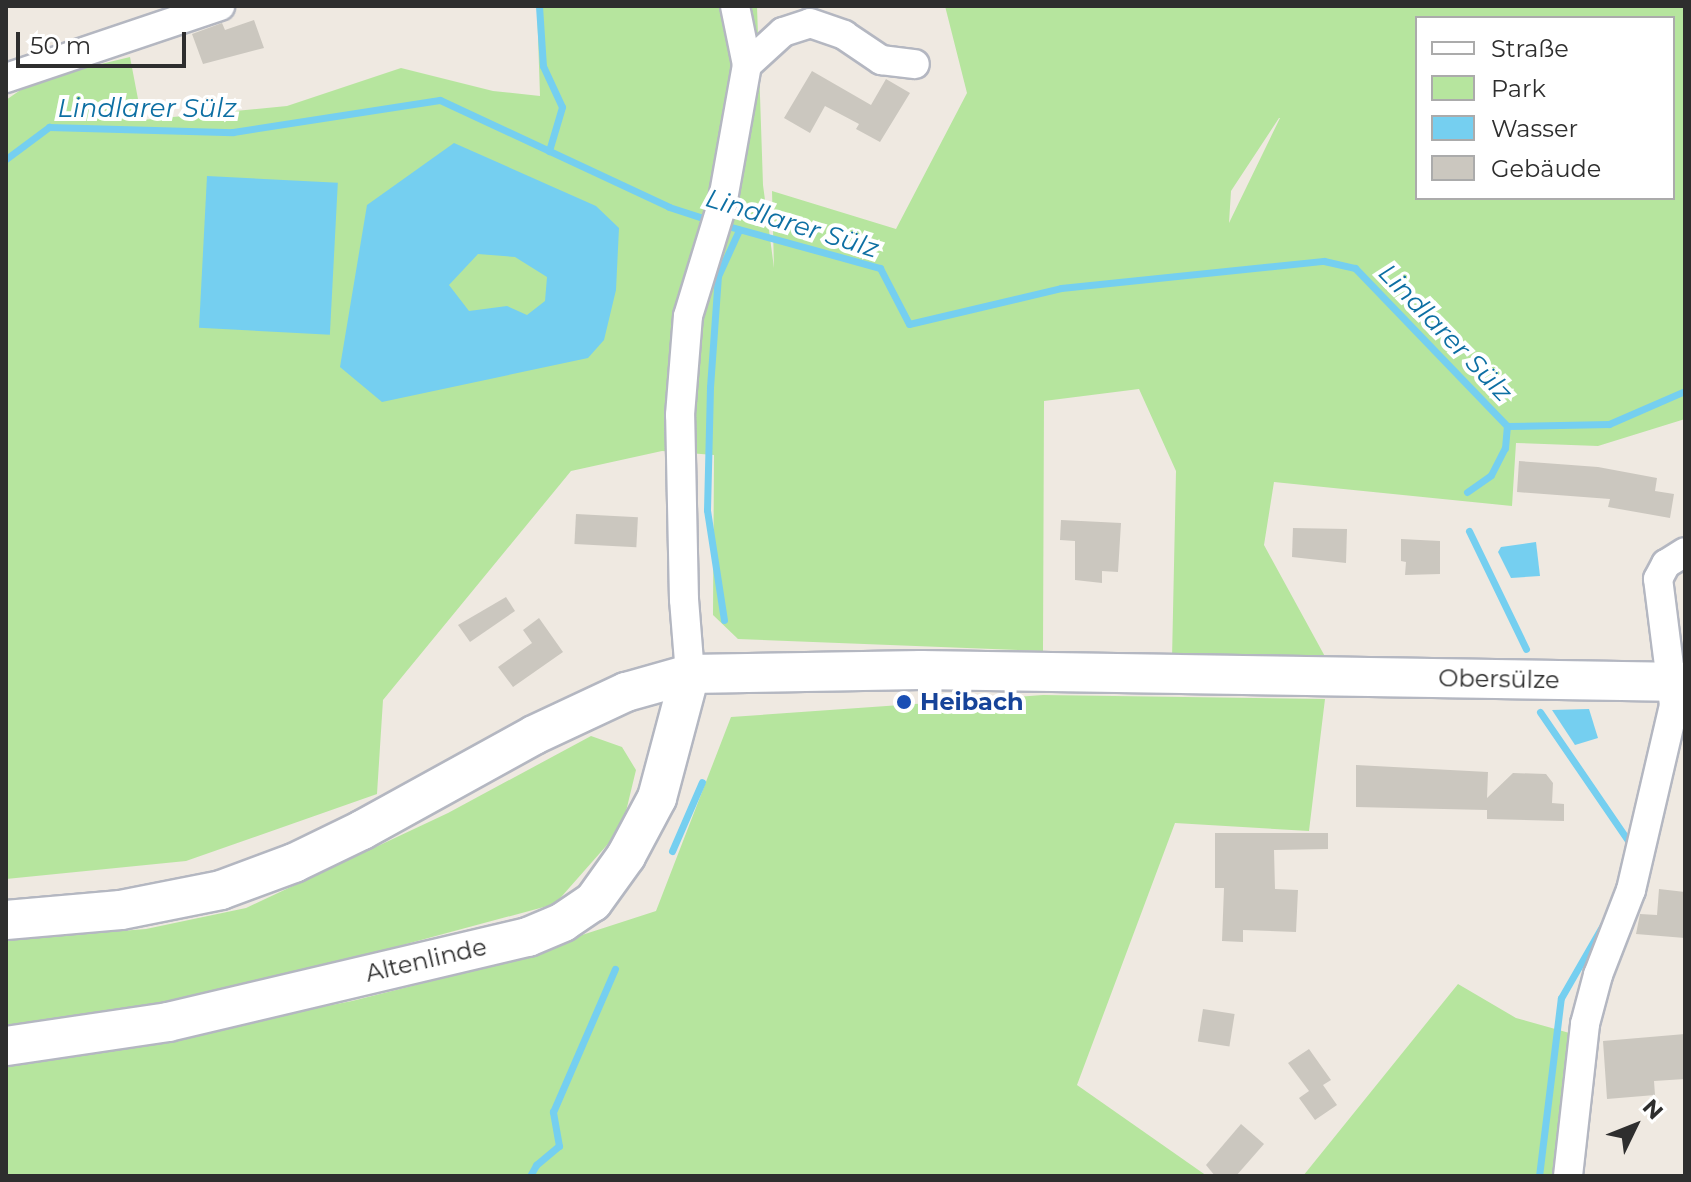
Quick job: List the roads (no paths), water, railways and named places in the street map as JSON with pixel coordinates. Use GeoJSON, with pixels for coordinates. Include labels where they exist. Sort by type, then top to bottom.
{"type":"FeatureCollection","features":[{"type":"Feature","properties":{"kind":"main road","name":"Obersülze"},"geometry":{"type":"LineString","coordinates":[[6,920],[121,910],[221,890],[294,863],[362,830],[534,735],[626,692],[690,674],[921,670],[1678,682]]}},
{"type":"Feature","properties":{"kind":"main road","name":"Altenlinde"},"geometry":{"type":"LineString","coordinates":[[6,1046],[168,1022],[528,937],[563,922],[593,902],[626,856],[657,798],[690,674]]}},
{"type":"Feature","properties":{"kind":"street"},"geometry":{"type":"LineString","coordinates":[[6,78],[220,6]]}},
{"type":"Feature","properties":{"kind":"street"},"geometry":{"type":"LineString","coordinates":[[690,674],[684,600],[680,415],[688,316],[722,205],[747,65],[735,6]]}},
{"type":"Feature","properties":{"kind":"street"},"geometry":{"type":"LineString","coordinates":[[747,65],[783,32],[810,23],[844,35],[881,60],[915,64]]}},
{"type":"Feature","properties":{"kind":"street"},"geometry":{"type":"LineString","coordinates":[[1568,1176],[1585,1024],[1598,975],[1638,862],[1678,682],[1658,579],[1666,564],[1685,552]]}},
{"type":"Feature","properties":{"kind":"water"},"geometry":{"type":"Polygon","coordinates":[[[454,143],[596,206],[619,228],[616,290],[604,340],[588,358],[382,402],[340,367],[367,205],[454,143]],[[478,254],[449,285],[469,311],[507,306],[527,315],[545,301],[547,277],[515,257],[478,254]]]}},
{"type":"Feature","properties":{"kind":"water"},"geometry":{"type":"Polygon","coordinates":[[[207,176],[338,183],[330,335],[199,328],[207,176]]]}},
{"type":"Feature","properties":{"kind":"water"},"geometry":{"type":"Polygon","coordinates":[[[1536,542],[1540,576],[1511,578],[1498,552],[1501,547],[1536,542]]]}},
{"type":"Feature","properties":{"kind":"water"},"geometry":{"type":"Polygon","coordinates":[[[1589,709],[1598,738],[1575,745],[1552,710],[1589,709]]]}},
{"type":"Feature","properties":{"kind":"waterway","name":"Heibach"},"geometry":{"type":"LineString","coordinates":[[539,6],[543,66],[562,107],[549,151]]}},
{"type":"Feature","properties":{"kind":"waterway","name":"Lindlarer Sülz"},"geometry":{"type":"LineString","coordinates":[[6,159],[49,127],[233,132],[440,100],[669,207],[712,221]]}},
{"type":"Feature","properties":{"kind":"waterway","name":"Lindlarer Sülz"},"geometry":{"type":"LineString","coordinates":[[724,225],[880,268],[909,324],[1061,288],[1324,261],[1355,268],[1507,426],[1609,424],[1685,391]]}},
{"type":"Feature","properties":{"kind":"waterway"},"geometry":{"type":"LineString","coordinates":[[724,620],[707,510],[710,387],[718,276],[739,230]]}},
{"type":"Feature","properties":{"kind":"waterway"},"geometry":{"type":"LineString","coordinates":[[1467,492],[1491,475],[1505,448],[1507,426]]}},
{"type":"Feature","properties":{"kind":"waterway"},"geometry":{"type":"LineString","coordinates":[[1469,531],[1526,649]]}},
{"type":"Feature","properties":{"kind":"waterway"},"geometry":{"type":"LineString","coordinates":[[1540,712],[1629,842],[1628,847]]}},
{"type":"Feature","properties":{"kind":"waterway"},"geometry":{"type":"LineString","coordinates":[[672,851],[702,782]]}},
{"type":"Feature","properties":{"kind":"waterway"},"geometry":{"type":"LineString","coordinates":[[1539,1176],[1561,998],[1604,923]]}},
{"type":"Feature","properties":{"kind":"waterway"},"geometry":{"type":"LineString","coordinates":[[530,1176],[536,1165],[559,1146],[553,1112],[615,969]]}},
{"type":"Feature","properties":{"kind":"place","name":"Heibach"},"geometry":{"type":"Point","coordinates":[904,702]}}]}
